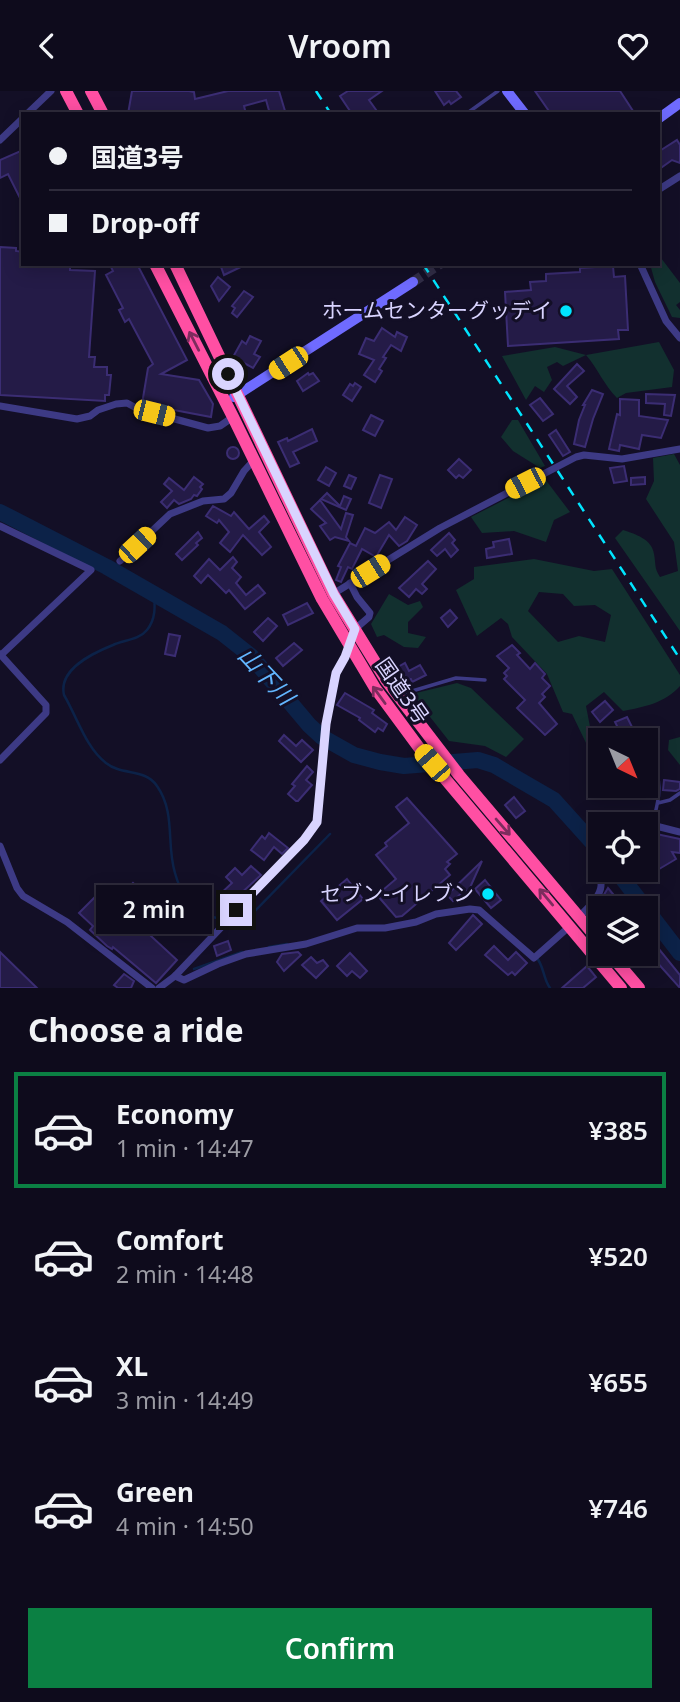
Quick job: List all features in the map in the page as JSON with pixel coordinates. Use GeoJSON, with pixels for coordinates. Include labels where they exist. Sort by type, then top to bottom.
{"type":"FeatureCollection","features":[{"type":"Feature","properties":{"kind":"highway"},"geometry":{"type":"LineString","coordinates":[[66,91],[77,112]]}},
{"type":"Feature","properties":{"kind":"highway"},"geometry":{"type":"LineString","coordinates":[[90,91],[102,112]]}},
{"type":"Feature","properties":{"kind":"highway","name":"国道3号"},"geometry":{"type":"LineString","coordinates":[[156,266],[232,398],[334,594],[397,696],[575,921],[621,988]]}},
{"type":"Feature","properties":{"kind":"highway","name":"国道3号"},"geometry":{"type":"LineString","coordinates":[[176,266],[232,398],[233,417],[322,600],[349,646],[375,688],[420,749],[575,921],[588,932]]}},
{"type":"Feature","properties":{"kind":"highway"},"geometry":{"type":"LineString","coordinates":[[620,966],[639,988]]}},
{"type":"Feature","properties":{"kind":"main road"},"geometry":{"type":"LineString","coordinates":[[507,91],[523,112]]}},
{"type":"Feature","properties":{"kind":"main road"},"geometry":{"type":"LineString","coordinates":[[660,118],[680,103]]}},
{"type":"Feature","properties":{"kind":"main road"},"geometry":{"type":"LineString","coordinates":[[232,398],[413,282]]}},
{"type":"Feature","properties":{"kind":"street"},"geometry":{"type":"LineString","coordinates":[[29,112],[51,91]]}},
{"type":"Feature","properties":{"kind":"street"},"geometry":{"type":"LineString","coordinates":[[0,140],[21,120]]}},
{"type":"Feature","properties":{"kind":"street"},"geometry":{"type":"LineString","coordinates":[[660,189],[680,176]]}},
{"type":"Feature","properties":{"kind":"street"},"geometry":{"type":"LineString","coordinates":[[641,266],[666,321],[680,338]]}},
{"type":"Feature","properties":{"kind":"street"},"geometry":{"type":"LineString","coordinates":[[0,406],[77,419],[116,404],[127,403],[138,409],[208,428],[220,426],[233,417]]}},
{"type":"Feature","properties":{"kind":"street"},"geometry":{"type":"LineString","coordinates":[[334,594],[440,527],[576,457],[622,459],[680,449]]}},
{"type":"Feature","properties":{"kind":"street"},"geometry":{"type":"LineString","coordinates":[[120,561],[170,514],[203,501],[224,499],[254,460]]}},
{"type":"Feature","properties":{"kind":"street"},"geometry":{"type":"LineString","coordinates":[[0,526],[92,570],[1,654],[46,705],[46,713],[0,760]]}},
{"type":"Feature","properties":{"kind":"street"},"geometry":{"type":"LineString","coordinates":[[159,988],[175,976],[304,840],[317,822],[326,729],[336,673],[355,629],[370,613],[356,597],[350,583]]}},
{"type":"Feature","properties":{"kind":"street"},"geometry":{"type":"LineString","coordinates":[[658,828],[680,832]]}},
{"type":"Feature","properties":{"kind":"street"},"geometry":{"type":"LineString","coordinates":[[0,846],[17,888],[23,896],[75,928],[152,988]]}},
{"type":"Feature","properties":{"kind":"street"},"geometry":{"type":"LineString","coordinates":[[175,976],[185,984],[209,967],[246,954],[306,944],[356,928],[405,925],[436,913],[470,909],[479,910],[537,955],[599,895],[601,882]]}},
{"type":"Feature","properties":{"kind":"lane"},"geometry":{"type":"LineString","coordinates":[[469,112],[498,91]]}},
{"type":"Feature","properties":{"kind":"lane"},"geometry":{"type":"LineString","coordinates":[[397,696],[456,678],[485,680]]}},
{"type":"Feature","properties":{"kind":"lane"},"geometry":{"type":"LineString","coordinates":[[657,803],[670,800],[680,793]]}},
{"type":"Feature","properties":{"kind":"lane"},"geometry":{"type":"LineString","coordinates":[[654,812],[657,798]]}},
{"type":"Feature","properties":{"kind":"green space"},"geometry":{"type":"Polygon","coordinates":[[[660,257],[680,283],[680,302],[676,305],[680,310],[680,318],[672,317],[655,282],[651,266],[660,266],[660,257]]]}},
{"type":"Feature","properties":{"kind":"green space"},"geometry":{"type":"Polygon","coordinates":[[[659,342],[674,370],[672,387],[626,393],[617,398],[586,355],[659,342]]]}},
{"type":"Feature","properties":{"kind":"green space"},"geometry":{"type":"Polygon","coordinates":[[[555,347],[586,355],[563,366],[557,362],[547,367],[552,380],[544,392],[535,386],[526,400],[502,356],[555,347]]]}},
{"type":"Feature","properties":{"kind":"green space"},"geometry":{"type":"Polygon","coordinates":[[[512,420],[518,420],[545,466],[540,468],[513,451],[501,437],[512,420]]]}},
{"type":"Feature","properties":{"kind":"green space"},"geometry":{"type":"Polygon","coordinates":[[[674,454],[680,465],[680,631],[615,538],[623,530],[638,535],[650,544],[660,577],[678,571],[674,542],[646,499],[654,481],[653,458],[674,454]]]}},
{"type":"Feature","properties":{"kind":"green space"},"geometry":{"type":"Polygon","coordinates":[[[545,479],[570,512],[554,520],[546,542],[514,531],[482,533],[471,517],[545,479]]]}},
{"type":"Feature","properties":{"kind":"green space"},"geometry":{"type":"Polygon","coordinates":[[[534,559],[594,571],[612,569],[680,675],[680,686],[661,700],[623,711],[604,692],[586,706],[590,728],[588,728],[587,745],[572,714],[563,712],[547,674],[512,637],[508,624],[501,618],[477,636],[456,590],[474,579],[474,567],[534,559]],[[539,592],[528,611],[558,642],[579,636],[605,642],[611,615],[595,605],[574,606],[563,594],[539,592]]]}},
{"type":"Feature","properties":{"kind":"green space"},"geometry":{"type":"Polygon","coordinates":[[[389,594],[408,605],[420,601],[423,607],[408,622],[408,633],[426,637],[418,648],[404,647],[384,635],[377,637],[371,624],[389,594]]]}},
{"type":"Feature","properties":{"kind":"green space"},"geometry":{"type":"Polygon","coordinates":[[[457,683],[471,688],[524,739],[506,757],[485,746],[449,741],[412,694],[457,683]]]}},
{"type":"Feature","properties":{"kind":"green space"},"geometry":{"type":"Polygon","coordinates":[[[680,737],[680,765],[668,750],[669,740],[680,737]]]}},
{"type":"Feature","properties":{"kind":"building"},"geometry":{"type":"Polygon","coordinates":[[[132,91],[189,91],[194,92],[195,99],[228,91],[279,91],[285,111],[269,112],[266,100],[244,106],[246,112],[128,112],[132,91]]]}},
{"type":"Feature","properties":{"kind":"building"},"geometry":{"type":"Polygon","coordinates":[[[348,91],[382,91],[369,100],[378,112],[351,112],[340,96],[348,91]]]}},
{"type":"Feature","properties":{"kind":"building"},"geometry":{"type":"Polygon","coordinates":[[[435,91],[456,91],[461,97],[444,105],[435,91]]]}},
{"type":"Feature","properties":{"kind":"building"},"geometry":{"type":"Polygon","coordinates":[[[535,91],[620,91],[634,112],[550,112],[535,91]]]}},
{"type":"Feature","properties":{"kind":"building"},"geometry":{"type":"Polygon","coordinates":[[[677,140],[680,145],[680,163],[672,160],[660,169],[660,151],[677,140]]]}},
{"type":"Feature","properties":{"kind":"building"},"geometry":{"type":"Polygon","coordinates":[[[21,151],[21,200],[8,174],[0,178],[0,160],[21,151]]]}},
{"type":"Feature","properties":{"kind":"building"},"geometry":{"type":"Polygon","coordinates":[[[0,247],[16,248],[16,251],[21,252],[21,266],[70,266],[70,270],[95,271],[89,357],[95,357],[94,367],[107,367],[107,375],[111,375],[109,395],[105,395],[105,401],[0,395],[0,247]]]}},
{"type":"Feature","properties":{"kind":"building"},"geometry":{"type":"Polygon","coordinates":[[[138,266],[187,360],[161,374],[199,380],[213,404],[211,417],[142,404],[148,368],[153,364],[129,319],[125,322],[119,310],[123,308],[106,275],[113,271],[111,267],[138,266]]]}},
{"type":"Feature","properties":{"kind":"building"},"geometry":{"type":"Polygon","coordinates":[[[221,266],[243,266],[224,275],[221,266]]]}},
{"type":"Feature","properties":{"kind":"building","name":"ホームセンターグッデイ"},"geometry":{"type":"Polygon","coordinates":[[[613,266],[614,277],[625,276],[628,330],[618,330],[619,339],[508,346],[505,292],[531,290],[530,282],[546,281],[546,274],[613,266]]]}},
{"type":"Feature","properties":{"kind":"building"},"geometry":{"type":"Polygon","coordinates":[[[218,277],[230,287],[219,301],[211,286],[218,277]]]}},
{"type":"Feature","properties":{"kind":"building"},"geometry":{"type":"Polygon","coordinates":[[[244,291],[253,297],[237,317],[232,313],[235,308],[232,306],[244,291]]]}},
{"type":"Feature","properties":{"kind":"building"},"geometry":{"type":"Polygon","coordinates":[[[382,328],[395,337],[397,332],[407,337],[401,351],[391,345],[383,357],[386,358],[379,369],[382,371],[375,382],[364,375],[374,360],[359,354],[366,338],[374,341],[382,328]]]}},
{"type":"Feature","properties":{"kind":"building"},"geometry":{"type":"Polygon","coordinates":[[[250,336],[261,341],[254,354],[260,357],[253,368],[233,357],[242,341],[246,344],[250,336]]]}},
{"type":"Feature","properties":{"kind":"building"},"geometry":{"type":"Polygon","coordinates":[[[577,364],[584,371],[567,386],[577,397],[570,404],[554,389],[577,364]]]}},
{"type":"Feature","properties":{"kind":"building"},"geometry":{"type":"Polygon","coordinates":[[[308,373],[313,373],[319,381],[303,391],[297,381],[308,373]]]}},
{"type":"Feature","properties":{"kind":"building"},"geometry":{"type":"Polygon","coordinates":[[[355,383],[361,387],[352,401],[343,395],[350,384],[353,386],[355,383]]]}},
{"type":"Feature","properties":{"kind":"building"},"geometry":{"type":"Polygon","coordinates":[[[592,390],[603,394],[585,447],[574,444],[583,405],[592,390]]]}},
{"type":"Feature","properties":{"kind":"building"},"geometry":{"type":"Polygon","coordinates":[[[646,394],[675,395],[671,416],[664,415],[665,404],[646,403],[646,394]]]}},
{"type":"Feature","properties":{"kind":"building"},"geometry":{"type":"Polygon","coordinates":[[[540,398],[553,414],[543,421],[530,405],[540,398]]]}},
{"type":"Feature","properties":{"kind":"building"},"geometry":{"type":"Polygon","coordinates":[[[620,399],[639,400],[639,416],[668,420],[661,438],[642,435],[639,449],[620,445],[619,451],[609,449],[617,414],[620,415],[620,399]]]}},
{"type":"Feature","properties":{"kind":"building"},"geometry":{"type":"Polygon","coordinates":[[[371,415],[383,421],[375,436],[363,430],[371,415]]]}},
{"type":"Feature","properties":{"kind":"building"},"geometry":{"type":"Polygon","coordinates":[[[312,429],[317,441],[293,452],[299,463],[290,467],[278,442],[287,438],[288,441],[312,429]]]}},
{"type":"Feature","properties":{"kind":"building"},"geometry":{"type":"Polygon","coordinates":[[[556,430],[570,452],[563,456],[549,435],[556,430]]]}},
{"type":"Feature","properties":{"kind":"building"},"geometry":{"type":"Polygon","coordinates":[[[233,447],[239,453],[233,459],[227,453],[233,447]]]}},
{"type":"Feature","properties":{"kind":"building"},"geometry":{"type":"Polygon","coordinates":[[[459,459],[471,470],[463,478],[459,475],[456,478],[448,470],[459,459]]]}},
{"type":"Feature","properties":{"kind":"building"},"geometry":{"type":"Polygon","coordinates":[[[624,466],[627,481],[614,483],[610,468],[624,466]]]}},
{"type":"Feature","properties":{"kind":"building"},"geometry":{"type":"Polygon","coordinates":[[[326,467],[336,473],[329,486],[318,480],[326,467]]]}},
{"type":"Feature","properties":{"kind":"building"},"geometry":{"type":"Polygon","coordinates":[[[349,475],[356,478],[351,489],[344,486],[349,475]]]}},
{"type":"Feature","properties":{"kind":"building"},"geometry":{"type":"Polygon","coordinates":[[[380,475],[392,479],[381,508],[369,503],[380,475]]]}},
{"type":"Feature","properties":{"kind":"building"},"geometry":{"type":"Polygon","coordinates":[[[194,477],[203,484],[197,496],[194,495],[179,504],[174,500],[167,508],[161,502],[172,491],[164,484],[169,478],[184,490],[194,477]]]}},
{"type":"Feature","properties":{"kind":"building"},"geometry":{"type":"Polygon","coordinates":[[[645,477],[645,484],[631,485],[631,478],[645,477]]]}},
{"type":"Feature","properties":{"kind":"building"},"geometry":{"type":"Polygon","coordinates":[[[327,493],[340,506],[344,496],[351,499],[346,510],[321,499],[327,493]]]}},
{"type":"Feature","properties":{"kind":"building"},"geometry":{"type":"Polygon","coordinates":[[[320,500],[341,529],[346,513],[353,515],[346,537],[349,541],[335,537],[330,540],[320,526],[326,523],[311,509],[320,500]]]}},
{"type":"Feature","properties":{"kind":"building"},"geometry":{"type":"Polygon","coordinates":[[[213,506],[231,516],[234,512],[249,529],[264,516],[269,522],[259,532],[271,547],[262,555],[243,535],[230,552],[220,543],[229,532],[219,520],[217,523],[206,516],[213,506]]]}},
{"type":"Feature","properties":{"kind":"building"},"geometry":{"type":"Polygon","coordinates":[[[405,517],[417,525],[407,541],[399,546],[389,535],[376,557],[362,549],[352,569],[348,567],[341,582],[336,580],[341,567],[338,566],[350,543],[356,546],[365,528],[375,533],[389,522],[396,530],[405,517]]]}},
{"type":"Feature","properties":{"kind":"building"},"geometry":{"type":"Polygon","coordinates":[[[198,532],[202,538],[196,543],[198,545],[182,560],[176,554],[198,532]]]}},
{"type":"Feature","properties":{"kind":"building"},"geometry":{"type":"Polygon","coordinates":[[[449,533],[458,550],[451,557],[445,549],[437,556],[431,550],[449,533]]]}},
{"type":"Feature","properties":{"kind":"building"},"geometry":{"type":"Polygon","coordinates":[[[509,539],[512,554],[487,558],[486,549],[494,547],[493,542],[509,539]]]}},
{"type":"Feature","properties":{"kind":"building"},"geometry":{"type":"Polygon","coordinates":[[[233,557],[237,562],[232,568],[241,577],[236,583],[246,595],[258,585],[265,593],[245,609],[229,590],[226,593],[208,575],[201,583],[194,576],[209,559],[220,570],[233,557]]]}},
{"type":"Feature","properties":{"kind":"building"},"geometry":{"type":"Polygon","coordinates":[[[428,561],[436,569],[422,584],[427,589],[422,594],[416,589],[409,597],[399,588],[428,561]]]}},
{"type":"Feature","properties":{"kind":"building"},"geometry":{"type":"Polygon","coordinates":[[[307,603],[313,613],[288,625],[283,615],[307,603]]]}},
{"type":"Feature","properties":{"kind":"building"},"geometry":{"type":"Polygon","coordinates":[[[450,610],[457,618],[448,627],[441,618],[450,610]]]}},
{"type":"Feature","properties":{"kind":"building"},"geometry":{"type":"Polygon","coordinates":[[[268,618],[277,626],[263,641],[254,632],[268,618]]]}},
{"type":"Feature","properties":{"kind":"building"},"geometry":{"type":"Polygon","coordinates":[[[169,634],[180,636],[175,656],[165,654],[169,634]]]}},
{"type":"Feature","properties":{"kind":"building"},"geometry":{"type":"Polygon","coordinates":[[[294,643],[302,650],[283,666],[276,658],[294,643]]]}},
{"type":"Feature","properties":{"kind":"building"},"geometry":{"type":"Polygon","coordinates":[[[512,645],[530,669],[535,663],[545,674],[542,678],[550,686],[542,694],[545,697],[539,703],[557,724],[545,735],[517,708],[525,700],[504,679],[507,676],[504,673],[509,668],[497,656],[512,645]]]}},
{"type":"Feature","properties":{"kind":"building"},"geometry":{"type":"Polygon","coordinates":[[[405,663],[409,671],[420,665],[426,675],[412,682],[398,667],[405,663]]]}},
{"type":"Feature","properties":{"kind":"building"},"geometry":{"type":"Polygon","coordinates":[[[345,693],[374,710],[372,713],[387,724],[383,731],[378,728],[375,732],[359,720],[360,718],[337,705],[345,693]]]}},
{"type":"Feature","properties":{"kind":"building"},"geometry":{"type":"Polygon","coordinates":[[[605,701],[613,710],[600,722],[592,712],[605,701]]]}},
{"type":"Feature","properties":{"kind":"building"},"geometry":{"type":"Polygon","coordinates":[[[627,717],[632,727],[618,728],[615,722],[627,717]]]}},
{"type":"Feature","properties":{"kind":"building"},"geometry":{"type":"Polygon","coordinates":[[[284,735],[296,746],[302,740],[313,750],[301,762],[279,741],[284,735]]]}},
{"type":"Feature","properties":{"kind":"building"},"geometry":{"type":"Polygon","coordinates":[[[307,766],[313,772],[306,780],[312,785],[296,801],[288,794],[295,786],[292,784],[307,766]]]}},
{"type":"Feature","properties":{"kind":"building"},"geometry":{"type":"Polygon","coordinates":[[[664,780],[680,782],[680,789],[663,790],[664,780]]]}},
{"type":"Feature","properties":{"kind":"building"},"geometry":{"type":"Polygon","coordinates":[[[514,797],[525,811],[516,818],[505,805],[514,797]]]}},
{"type":"Feature","properties":{"kind":"building"},"geometry":{"type":"Polygon","coordinates":[[[407,798],[457,854],[447,862],[450,864],[445,869],[450,875],[402,916],[396,917],[377,895],[396,879],[376,855],[387,846],[385,843],[409,823],[396,807],[407,798]]]}},
{"type":"Feature","properties":{"kind":"building"},"geometry":{"type":"Polygon","coordinates":[[[269,833],[288,848],[282,854],[274,847],[264,860],[251,850],[262,836],[265,839],[269,833]]]}},
{"type":"Feature","properties":{"kind":"building"},"geometry":{"type":"Polygon","coordinates":[[[658,834],[680,839],[680,853],[672,852],[676,859],[658,870],[658,834]]]}},
{"type":"Feature","properties":{"kind":"building"},"geometry":{"type":"Polygon","coordinates":[[[482,861],[468,892],[465,890],[453,901],[447,895],[482,861]]]}},
{"type":"Feature","properties":{"kind":"building"},"geometry":{"type":"Polygon","coordinates":[[[251,866],[261,875],[227,906],[218,896],[232,883],[226,877],[235,868],[242,875],[251,866]]]}},
{"type":"Feature","properties":{"kind":"building"},"geometry":{"type":"Polygon","coordinates":[[[347,879],[363,899],[337,920],[321,901],[347,879]]]}},
{"type":"Feature","properties":{"kind":"building","name":"セブン-イレブン"},"geometry":{"type":"Polygon","coordinates":[[[485,880],[501,900],[491,908],[475,889],[485,880]]]}},
{"type":"Feature","properties":{"kind":"building"},"geometry":{"type":"Polygon","coordinates":[[[133,883],[154,903],[151,905],[155,908],[139,925],[177,960],[156,983],[113,947],[112,949],[107,946],[90,930],[93,926],[79,913],[97,895],[110,907],[133,883]]]}},
{"type":"Feature","properties":{"kind":"building"},"geometry":{"type":"Polygon","coordinates":[[[608,888],[615,896],[603,896],[608,888]]]}},
{"type":"Feature","properties":{"kind":"building"},"geometry":{"type":"Polygon","coordinates":[[[473,915],[482,924],[456,950],[449,943],[473,915]]]}},
{"type":"Feature","properties":{"kind":"building"},"geometry":{"type":"Polygon","coordinates":[[[228,941],[231,950],[217,956],[214,946],[228,941]]]}},
{"type":"Feature","properties":{"kind":"building"},"geometry":{"type":"Polygon","coordinates":[[[494,946],[508,960],[516,952],[527,963],[515,975],[512,972],[508,975],[485,955],[494,946]]]}},
{"type":"Feature","properties":{"kind":"building"},"geometry":{"type":"Polygon","coordinates":[[[658,948],[680,975],[680,988],[658,963],[658,948]]]}},
{"type":"Feature","properties":{"kind":"building"},"geometry":{"type":"Polygon","coordinates":[[[0,952],[37,988],[0,988],[0,952]]]}},
{"type":"Feature","properties":{"kind":"building"},"geometry":{"type":"Polygon","coordinates":[[[298,952],[301,955],[284,971],[277,962],[282,954],[298,952]]]}},
{"type":"Feature","properties":{"kind":"building"},"geometry":{"type":"Polygon","coordinates":[[[350,953],[367,971],[360,978],[352,971],[347,976],[337,966],[350,953]]]}},
{"type":"Feature","properties":{"kind":"building"},"geometry":{"type":"Polygon","coordinates":[[[311,957],[317,963],[323,960],[328,966],[316,978],[302,965],[311,957]]]}},
{"type":"Feature","properties":{"kind":"building"},"geometry":{"type":"Polygon","coordinates":[[[587,966],[596,977],[583,988],[562,988],[587,966]]]}},
{"type":"Feature","properties":{"kind":"building"},"geometry":{"type":"Polygon","coordinates":[[[124,974],[134,981],[131,988],[118,988],[114,985],[124,974]]]}},
{"type":"Feature","properties":{"kind":"waterway","name":"山下川"},"geometry":{"type":"LineString","coordinates":[[0,512],[107,567],[222,633],[251,656],[309,725],[322,737],[354,755],[404,766],[478,760],[494,765],[554,800],[588,838]]}},
{"type":"Feature","properties":{"kind":"waterway"},"geometry":{"type":"LineString","coordinates":[[154,593],[155,608],[147,630],[140,636],[105,648],[79,663],[66,677],[64,695],[87,741],[99,757],[112,767],[140,774],[157,786],[167,807],[172,862],[186,898],[194,907],[214,917],[239,918],[252,914],[330,834]]}},
{"type":"Feature","properties":{"kind":"waterway","name":"山下川"},"geometry":{"type":"LineString","coordinates":[[625,882],[680,953]]}},
{"type":"Feature","properties":{"kind":"waterway"},"geometry":{"type":"LineString","coordinates":[[269,947],[287,944]]}},
{"type":"Feature","properties":{"kind":"waterway"},"geometry":{"type":"LineString","coordinates":[[194,969],[242,952]]}},
{"type":"Feature","properties":{"kind":"waterway"},"geometry":{"type":"LineString","coordinates":[[536,957],[550,988]]}},
{"type":"Feature","properties":{"kind":"tunnel"},"geometry":{"type":"LineString","coordinates":[[413,282],[437,266]]}},
{"type":"Feature","properties":{"kind":"railway"},"geometry":{"type":"LineString","coordinates":[[316,91],[330,112]]}},
{"type":"Feature","properties":{"kind":"railway"},"geometry":{"type":"LineString","coordinates":[[424,266],[680,659]]}},
{"type":"Feature","properties":{"kind":"place","name":"ホームセンターグッデイ"},"geometry":{"type":"Point","coordinates":[566,311]}},
{"type":"Feature","properties":{"kind":"place","name":"セブン-イレブン"},"geometry":{"type":"Point","coordinates":[488,894]}},
{"type":"Feature","properties":{"kind":"route"},"geometry":{"type":"LineString","coordinates":[[228,374],[334,594],[355,629],[336,673],[326,724],[317,822],[304,840],[236,910]]}}]}
